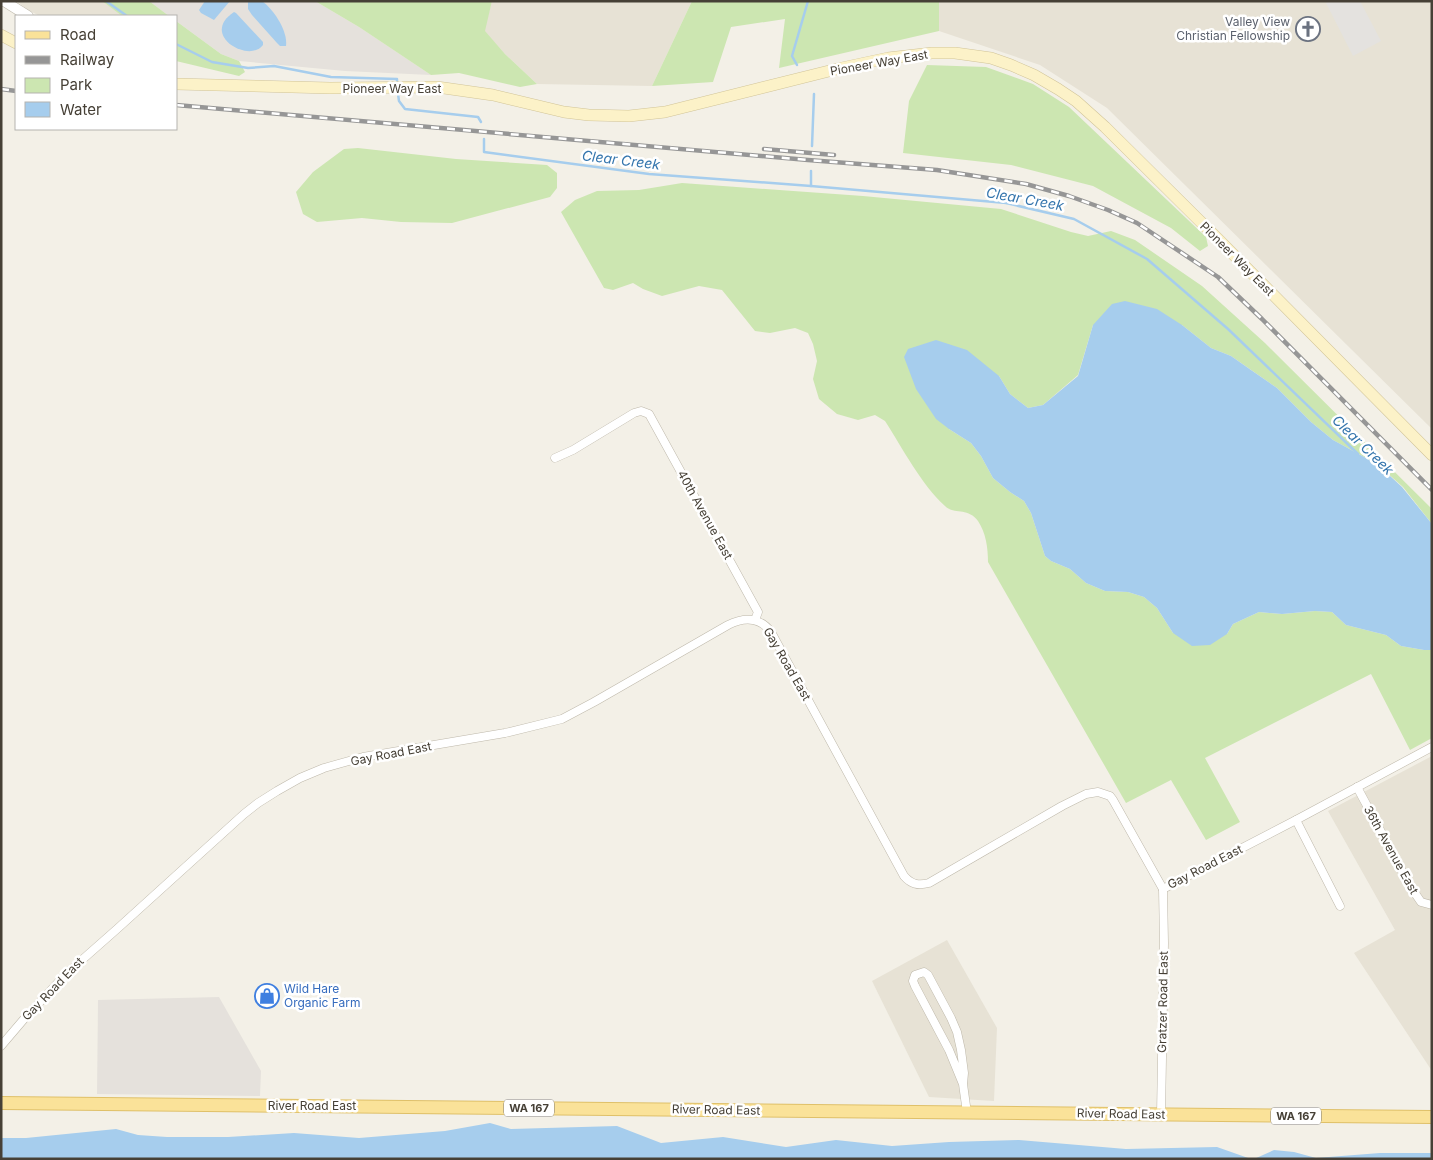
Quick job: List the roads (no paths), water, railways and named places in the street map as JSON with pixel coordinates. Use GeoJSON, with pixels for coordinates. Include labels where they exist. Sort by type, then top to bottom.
{"type":"FeatureCollection","features":[{"type":"Feature","properties":{"kind":"main road"},"geometry":{"type":"LineString","coordinates":[[1,36],[15,43]]}},
{"type":"Feature","properties":{"kind":"main road","name":"Pioneer Way East"},"geometry":{"type":"LineString","coordinates":[[178,84],[330,88],[437,87],[480,93],[572,113],[629,116],[665,112],[888,58],[932,53],[955,53],[991,58],[1034,74],[1076,101],[1105,127],[1432,455]]}},
{"type":"Feature","properties":{"kind":"main road","name":"River Road East"},"geometry":{"type":"LineString","coordinates":[[1,1103],[1432,1117]]}},
{"type":"Feature","properties":{"kind":"street"},"geometry":{"type":"LineString","coordinates":[[4,1],[26,15]]}},
{"type":"Feature","properties":{"kind":"street","name":"40th Avenue East"},"geometry":{"type":"LineString","coordinates":[[555,458],[573,450],[634,413],[646,411],[758,612],[754,620]]}},
{"type":"Feature","properties":{"kind":"street","name":"Gay Road East"},"geometry":{"type":"LineString","coordinates":[[1,1046],[66,974],[244,814],[277,791],[300,778],[324,768],[363,757],[505,733],[562,719],[728,625],[742,620],[754,620],[764,623],[771,632],[899,868],[908,881],[913,884],[923,885],[929,883],[1062,806],[1086,794],[1098,792],[1110,796],[1114,800],[1163,889],[1432,747]]}},
{"type":"Feature","properties":{"kind":"street","name":"36th Avenue East"},"geometry":{"type":"LineString","coordinates":[[1357,787],[1410,886],[1421,902],[1432,906]]}},
{"type":"Feature","properties":{"kind":"street"},"geometry":{"type":"LineString","coordinates":[[1296,820],[1340,906]]}},
{"type":"Feature","properties":{"kind":"street","name":"Gratzer Road East"},"geometry":{"type":"LineString","coordinates":[[1161,1115],[1163,889]]}},
{"type":"Feature","properties":{"kind":"street"},"geometry":{"type":"LineString","coordinates":[[963,1084],[949,1050],[915,986],[913,981],[915,975],[924,972],[928,975],[957,1032],[963,1061],[963,1084],[967,1113]]}},
{"type":"Feature","properties":{"kind":"water"},"geometry":{"type":"Polygon","coordinates":[[[205,1],[230,1],[214,20],[199,10],[205,1]]]}},
{"type":"Feature","properties":{"kind":"water"},"geometry":{"type":"Polygon","coordinates":[[[248,1],[262,1],[271,10],[285,34],[286,46],[280,46],[252,15],[248,9],[248,1]]]}},
{"type":"Feature","properties":{"kind":"water"},"geometry":{"type":"Polygon","coordinates":[[[234,12],[263,42],[263,45],[256,50],[248,51],[238,49],[224,38],[222,30],[225,21],[234,12]]]}},
{"type":"Feature","properties":{"kind":"water"},"geometry":{"type":"Polygon","coordinates":[[[1125,301],[1157,309],[1182,325],[1211,348],[1231,356],[1277,388],[1311,422],[1333,440],[1377,464],[1402,487],[1432,524],[1432,650],[1401,646],[1386,635],[1346,625],[1332,612],[1315,611],[1282,614],[1259,612],[1233,624],[1227,634],[1210,645],[1192,646],[1173,633],[1157,608],[1144,597],[1128,592],[1105,591],[1086,583],[1070,569],[1051,561],[1045,556],[1031,513],[1024,501],[993,478],[981,456],[971,443],[936,419],[916,389],[904,357],[908,349],[936,340],[967,350],[999,376],[1010,394],[1028,408],[1043,405],[1078,376],[1093,325],[1112,304],[1125,301]]]}},
{"type":"Feature","properties":{"kind":"water"},"geometry":{"type":"Polygon","coordinates":[[[490,1123],[511,1129],[617,1126],[661,1143],[723,1137],[786,1147],[836,1140],[892,1146],[1019,1140],[1126,1149],[1217,1147],[1251,1159],[1,1159],[1,1138],[26,1138],[116,1129],[138,1135],[167,1137],[228,1137],[294,1133],[359,1138],[445,1131],[490,1123]]]}},
{"type":"Feature","properties":{"kind":"water"},"geometry":{"type":"Polygon","coordinates":[[[1274,1150],[1294,1152],[1316,1158],[1380,1153],[1432,1153],[1432,1159],[1254,1159],[1274,1150]]]}},
{"type":"Feature","properties":{"kind":"waterway","name":"Clear Creek"},"geometry":{"type":"LineString","coordinates":[[106,1],[126,15]]}},
{"type":"Feature","properties":{"kind":"waterway"},"geometry":{"type":"LineString","coordinates":[[797,65],[792,56],[808,1]]}},
{"type":"Feature","properties":{"kind":"waterway","name":"Clear Creek"},"geometry":{"type":"LineString","coordinates":[[178,45],[212,62],[248,68],[274,66],[331,77],[397,79],[397,81]]}},
{"type":"Feature","properties":{"kind":"waterway","name":"Clear Creek"},"geometry":{"type":"LineString","coordinates":[[398,94],[399,101],[405,109],[478,117],[481,122]]}},
{"type":"Feature","properties":{"kind":"waterway"},"geometry":{"type":"LineString","coordinates":[[812,146],[814,94]]}},
{"type":"Feature","properties":{"kind":"waterway","name":"Clear Creek"},"geometry":{"type":"LineString","coordinates":[[484,139],[484,152],[649,174],[1006,203],[1074,219],[1147,259],[1228,329],[1358,454]]}},
{"type":"Feature","properties":{"kind":"waterway"},"geometry":{"type":"LineString","coordinates":[[811,171],[811,186]]}},
{"type":"Feature","properties":{"kind":"railway"},"geometry":{"type":"LineString","coordinates":[[1,89],[15,91]]}},
{"type":"Feature","properties":{"kind":"railway"},"geometry":{"type":"LineString","coordinates":[[178,105],[937,170],[1026,184],[1069,196],[1137,223],[1218,277],[1432,490]]}},
{"type":"Feature","properties":{"kind":"railway"},"geometry":{"type":"LineString","coordinates":[[764,149],[834,155]]}},
{"type":"Feature","properties":{"kind":"place","name":"Valley View Christian Fellowship"},"geometry":{"type":"Point","coordinates":[1308,29]}},
{"type":"Feature","properties":{"kind":"place","name":"Wild Hare Organic Farm"},"geometry":{"type":"Point","coordinates":[267,996]}}]}
